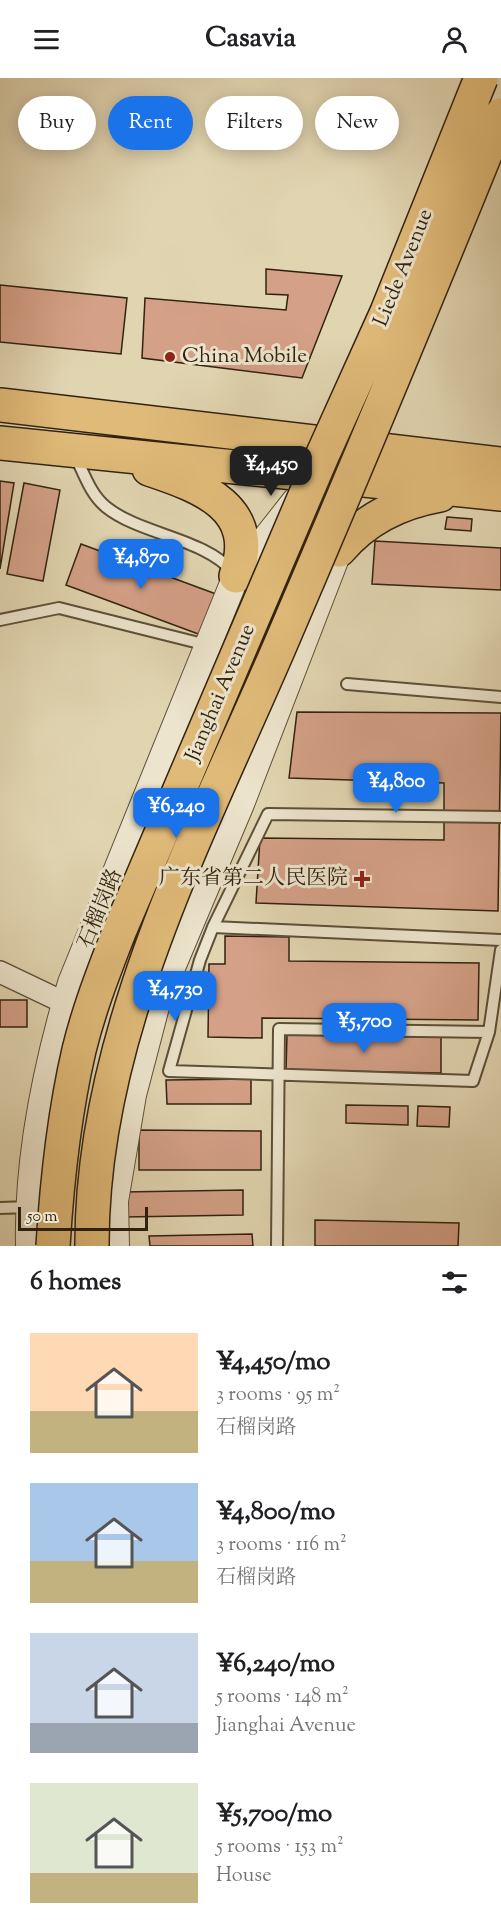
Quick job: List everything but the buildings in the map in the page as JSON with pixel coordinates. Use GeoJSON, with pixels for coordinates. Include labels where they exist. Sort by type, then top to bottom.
{"type":"FeatureCollection","features":[{"type":"Feature","properties":{"kind":"main road","name":"Liede Avenue"},"geometry":{"type":"LineString","coordinates":[[335,462],[387,312],[481,78]]}},
{"type":"Feature","properties":{"kind":"main road","name":"Liede Avenue"},"geometry":{"type":"LineString","coordinates":[[335,462],[501,115]]}},
{"type":"Feature","properties":{"kind":"main road"},"geometry":{"type":"LineString","coordinates":[[0,405],[221,429],[335,462]]}},
{"type":"Feature","properties":{"kind":"main road"},"geometry":{"type":"LineString","coordinates":[[217,464],[221,429]]}},
{"type":"Feature","properties":{"kind":"main road"},"geometry":{"type":"LineString","coordinates":[[0,443],[217,464],[335,462],[462,476],[501,494]]}},
{"type":"Feature","properties":{"kind":"main road"},"geometry":{"type":"LineString","coordinates":[[72,451],[145,468],[182,480],[223,504],[234,517],[243,545],[236,576]]}},
{"type":"Feature","properties":{"kind":"main road","name":"Jianghai Avenue"},"geometry":{"type":"LineString","coordinates":[[53,1246],[56,1187],[65,1116],[79,1048],[95,995],[124,921],[335,462]]}},
{"type":"Feature","properties":{"kind":"main road","name":"Jianghai Avenue"},"geometry":{"type":"LineString","coordinates":[[92,1246],[94,1178],[101,1125],[126,1023],[335,462]]}},
{"type":"Feature","properties":{"kind":"main road"},"geometry":{"type":"LineString","coordinates":[[339,550],[356,532],[396,506],[462,476],[501,464]]}},
{"type":"Feature","properties":{"kind":"street"},"geometry":{"type":"LineString","coordinates":[[116,1246],[114,1201],[133,1095],[157,1003],[201,926],[241,804],[339,550],[335,462]]}},
{"type":"Feature","properties":{"kind":"street","name":"石榴岗路"},"geometry":{"type":"LineString","coordinates":[[29,1246],[30,1207],[42,1100],[52,1051],[65,1003],[106,897],[236,576],[335,462]]}},
{"type":"Feature","properties":{"kind":"street"},"geometry":{"type":"LineString","coordinates":[[155,775],[157,792],[162,801],[173,814],[185,819],[208,818],[241,804]]}},
{"type":"Feature","properties":{"kind":"street"},"geometry":{"type":"LineString","coordinates":[[106,897],[149,886],[169,890],[201,926]]}},
{"type":"Feature","properties":{"kind":"street"},"geometry":{"type":"LineString","coordinates":[[0,972],[65,1003]]}},
{"type":"Feature","properties":{"kind":"lane"},"geometry":{"type":"LineString","coordinates":[[72,451],[88,483],[106,507],[124,518],[208,554],[228,567],[236,576]]}},
{"type":"Feature","properties":{"kind":"lane"},"geometry":{"type":"LineString","coordinates":[[0,620],[59,608],[208,645]]}},
{"type":"Feature","properties":{"kind":"lane"},"geometry":{"type":"LineString","coordinates":[[347,684],[501,697]]}},
{"type":"Feature","properties":{"kind":"lane"},"geometry":{"type":"LineString","coordinates":[[501,817],[268,814],[201,926],[200,960],[169,1071],[473,1081],[489,1032],[501,950]]}},
{"type":"Feature","properties":{"kind":"lane"},"geometry":{"type":"LineString","coordinates":[[201,926],[501,940]]}},
{"type":"Feature","properties":{"kind":"lane"},"geometry":{"type":"LineString","coordinates":[[277,1246],[279,1029],[489,1032]]}},
{"type":"Feature","properties":{"kind":"lane"},"geometry":{"type":"LineString","coordinates":[[0,1208],[30,1207]]}},
{"type":"Feature","properties":{"kind":"place","name":"China Mobile"},"geometry":{"type":"Point","coordinates":[170,357]}},
{"type":"Feature","properties":{"kind":"place","name":"广东省第二人民医院"},"geometry":{"type":"Point","coordinates":[362,879]}}]}
